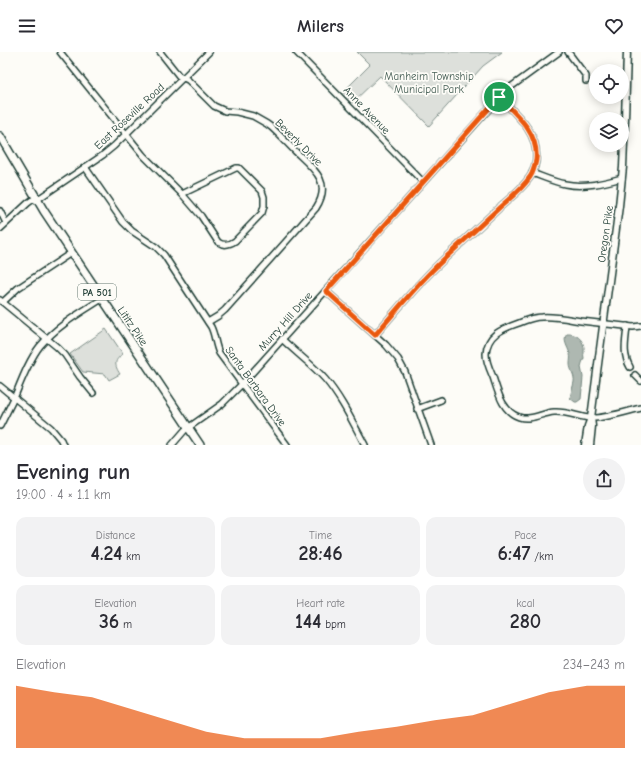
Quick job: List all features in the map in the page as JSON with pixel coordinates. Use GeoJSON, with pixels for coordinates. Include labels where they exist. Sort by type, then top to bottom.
{"type":"FeatureCollection","features":[{"type":"Feature","properties":{"kind":"highway","name":"Lititz Pike"},"geometry":{"type":"LineString","coordinates":[[0,136],[36,200],[200,445]]}},
{"type":"Feature","properties":{"kind":"main road","name":"Oregon Pike"},"geometry":{"type":"LineString","coordinates":[[585,445],[591,418],[622,178],[626,109],[627,52]]}},
{"type":"Feature","properties":{"kind":"main road","name":"Oregon Pike"},"geometry":{"type":"LineString","coordinates":[[590,445],[592,426],[591,418]]}},
{"type":"Feature","properties":{"kind":"street"},"geometry":{"type":"LineString","coordinates":[[60,52],[126,135],[201,216],[218,242],[227,245],[235,241],[262,213],[264,206],[262,191],[239,168],[236,168],[182,194]]}},
{"type":"Feature","properties":{"kind":"street","name":"Beverly Drive"},"geometry":{"type":"LineString","coordinates":[[160,52],[179,76],[188,80],[210,103],[225,111],[248,115],[267,124],[277,132],[315,170],[322,184],[322,196],[316,208],[225,310],[208,322]]}},
{"type":"Feature","properties":{"kind":"street","name":"East Roseville Road"},"geometry":{"type":"LineString","coordinates":[[0,229],[32,200],[36,200],[103,155],[126,135],[209,52]]}},
{"type":"Feature","properties":{"kind":"street","name":"Anne Avenue"},"geometry":{"type":"LineString","coordinates":[[296,52],[423,182]]}},
{"type":"Feature","properties":{"kind":"street","name":"Murry Hill Drive"},"geometry":{"type":"LineString","coordinates":[[172,445],[185,430],[222,404],[242,384],[499,97],[558,52]]}},
{"type":"Feature","properties":{"kind":"street"},"geometry":{"type":"LineString","coordinates":[[568,52],[586,76],[586,80]]}},
{"type":"Feature","properties":{"kind":"street"},"geometry":{"type":"LineString","coordinates":[[375,335],[441,262],[530,177],[536,161],[534,138],[525,124],[499,97]]}},
{"type":"Feature","properties":{"kind":"street","name":"Santa Barbara Drive"},"geometry":{"type":"LineString","coordinates":[[85,167],[116,214],[126,226],[153,245],[164,256],[213,329],[216,346],[219,353],[287,445]]}},
{"type":"Feature","properties":{"kind":"street"},"geometry":{"type":"LineString","coordinates":[[532,173],[556,182],[572,185],[593,184],[622,178]]}},
{"type":"Feature","properties":{"kind":"street"},"geometry":{"type":"LineString","coordinates":[[0,211],[6,223]]}},
{"type":"Feature","properties":{"kind":"street"},"geometry":{"type":"LineString","coordinates":[[71,253],[18,288],[2,301],[47,339],[64,356],[93,393]]}},
{"type":"Feature","properties":{"kind":"street"},"geometry":{"type":"LineString","coordinates":[[326,291],[386,345],[398,359],[405,372],[430,445]]}},
{"type":"Feature","properties":{"kind":"street"},"geometry":{"type":"LineString","coordinates":[[0,426],[34,354],[47,339],[69,321],[102,299]]}},
{"type":"Feature","properties":{"kind":"street"},"geometry":{"type":"LineString","coordinates":[[641,326],[603,324],[562,318],[536,317],[500,330],[492,337],[486,356],[504,406],[517,416],[529,418],[548,413],[562,412],[591,418],[641,408]]}},
{"type":"Feature","properties":{"kind":"street"},"geometry":{"type":"LineString","coordinates":[[627,326],[625,354],[626,361],[630,367]]}},
{"type":"Feature","properties":{"kind":"street"},"geometry":{"type":"LineString","coordinates":[[282,339],[314,368],[331,386],[365,445]]}},
{"type":"Feature","properties":{"kind":"street"},"geometry":{"type":"LineString","coordinates":[[635,375],[641,381]]}},
{"type":"Feature","properties":{"kind":"street"},"geometry":{"type":"LineString","coordinates":[[0,386],[51,428],[64,445]]}},
{"type":"Feature","properties":{"kind":"street"},"geometry":{"type":"LineString","coordinates":[[417,409],[441,400]]}},
{"type":"Feature","properties":{"kind":"green space","name":"Manheim Township Municipal Park"},"geometry":{"type":"Polygon","coordinates":[[[357,52],[502,52],[483,66],[429,126],[380,76],[351,104],[341,94],[370,65],[357,52]]]}},
{"type":"Feature","properties":{"kind":"green space"},"geometry":{"type":"Polygon","coordinates":[[[106,329],[123,354],[118,358],[116,363],[120,374],[109,380],[105,374],[83,372],[70,354],[106,329]]]}},
{"type":"Feature","properties":{"kind":"shaded area"},"geometry":{"type":"Polygon","coordinates":[[[567,334],[579,338],[584,346],[584,358],[581,367],[583,377],[581,399],[577,402],[570,398],[574,379],[570,366],[570,354],[565,341],[567,334]]]}},
{"type":"Feature","properties":{"kind":"route"},"geometry":{"type":"LineString","coordinates":[[499,97],[525,124],[534,138],[536,161],[532,174],[520,188],[441,262],[375,335],[326,291],[499,97]]}}]}
